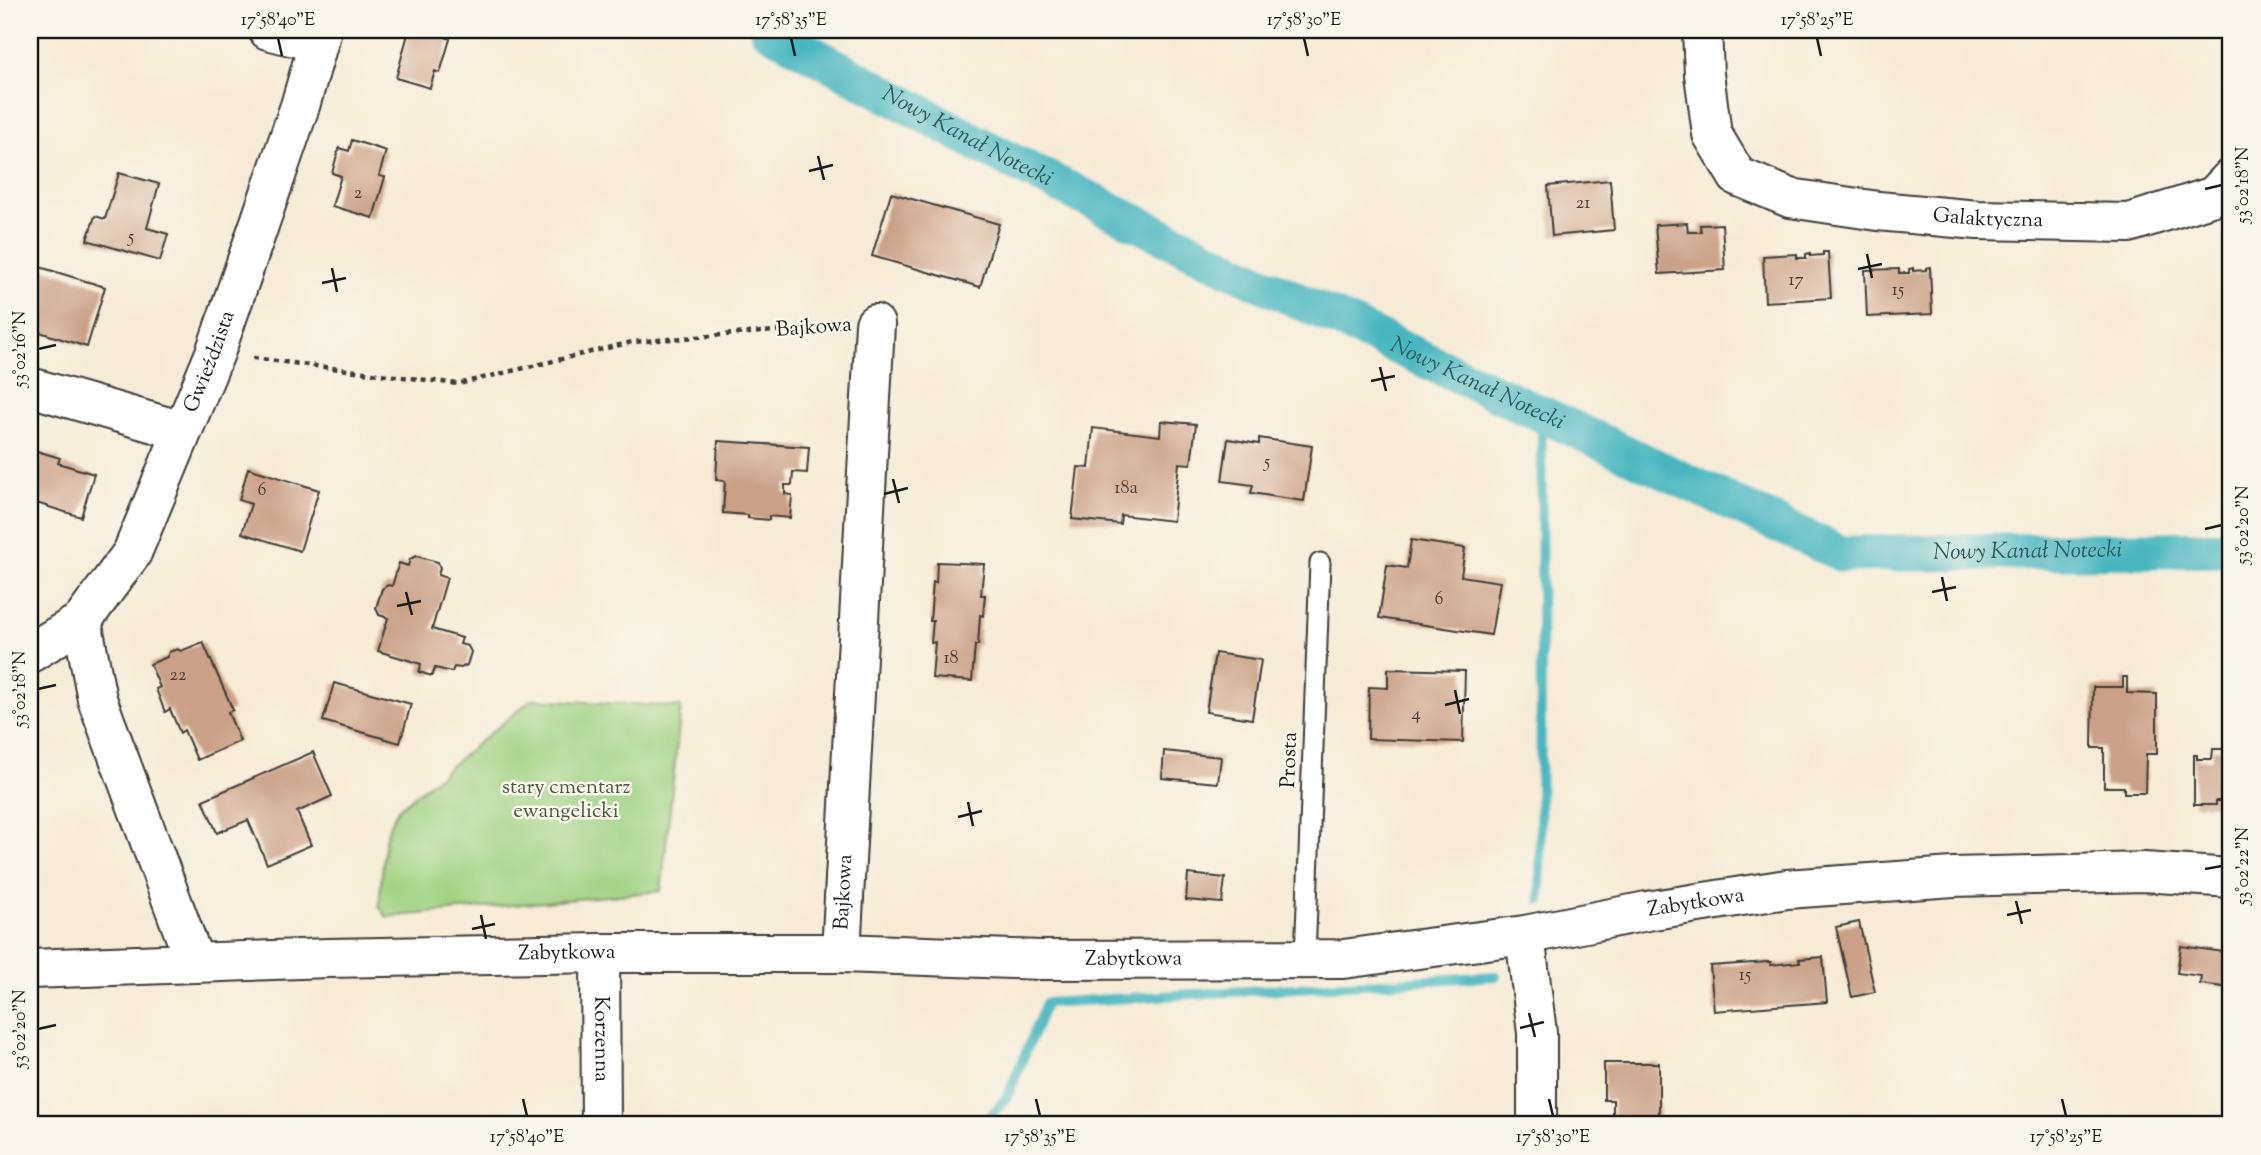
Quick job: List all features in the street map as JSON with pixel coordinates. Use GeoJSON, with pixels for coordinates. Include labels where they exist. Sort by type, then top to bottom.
{"type":"FeatureCollection","features":[{"type":"Feature","properties":{"kind":"street"},"geometry":{"type":"LineString","coordinates":[[268,30],[320,36]]}},
{"type":"Feature","properties":{"kind":"street","name":"Galaktyczna"},"geometry":{"type":"LineString","coordinates":[[1702,30],[1704,74],[1712,134],[1737,176],[1790,198],[1878,211],[1978,220],[2129,223],[2214,196],[2231,178]]}},
{"type":"Feature","properties":{"kind":"street","name":"Gwieździsta"},"geometry":{"type":"LineString","coordinates":[[30,653],[82,621],[132,553],[215,353],[300,106],[320,36]]}},
{"type":"Feature","properties":{"kind":"street","name":"Bajkowa"},"geometry":{"type":"LineString","coordinates":[[841,953],[875,324]]}},
{"type":"Feature","properties":{"kind":"street"},"geometry":{"type":"LineString","coordinates":[[30,387],[182,431]]}},
{"type":"Feature","properties":{"kind":"street"},"geometry":{"type":"LineString","coordinates":[[82,621],[97,699],[195,963]]}},
{"type":"Feature","properties":{"kind":"street","name":"Zabytkowa"},"geometry":{"type":"LineString","coordinates":[[30,969],[328,958],[600,953],[841,953],[1041,960],[1343,959],[1525,935],[1647,911],[1787,889],[1953,877],[2144,872],[2231,878]]}},
{"type":"Feature","properties":{"kind":"street"},"geometry":{"type":"LineString","coordinates":[[1525,935],[1537,1033],[1537,1125]]}},
{"type":"Feature","properties":{"kind":"street","name":"Korzenna"},"geometry":{"type":"LineString","coordinates":[[600,953],[601,1125]]}},
{"type":"Feature","properties":{"kind":"lane","name":"Prosta"},"geometry":{"type":"LineString","coordinates":[[1305,958],[1320,563]]}},
{"type":"Feature","properties":{"kind":"path","name":"Bajkowa"},"geometry":{"type":"LineString","coordinates":[[215,353],[457,384],[632,342],[875,324]]}},
{"type":"Feature","properties":{"kind":"green space","name":"stary cmentarz ewangelicki"},"geometry":{"type":"Polygon","coordinates":[[[532,699],[681,707],[661,891],[387,917],[379,906],[385,840],[398,809],[532,699]]]}},
{"type":"Feature","properties":{"kind":"building"},"geometry":{"type":"Polygon","coordinates":[[[409,30],[441,30],[450,39],[440,73],[435,71],[430,88],[396,78],[409,30]]]}},
{"type":"Feature","properties":{"kind":"building"},"geometry":{"type":"Polygon","coordinates":[[[352,140],[386,151],[379,176],[385,177],[373,218],[332,206],[341,176],[332,173],[339,148],[349,151],[352,140]]]}},
{"type":"Feature","properties":{"kind":"building"},"geometry":{"type":"Polygon","coordinates":[[[119,173],[159,184],[147,228],[168,234],[160,261],[87,240],[95,216],[105,219],[119,173]]]}},
{"type":"Feature","properties":{"kind":"building"},"geometry":{"type":"Polygon","coordinates":[[[1610,180],[1614,230],[1552,236],[1548,186],[1610,180]]]}},
{"type":"Feature","properties":{"kind":"building"},"geometry":{"type":"Polygon","coordinates":[[[891,193],[999,224],[980,287],[872,256],[891,193]]]}},
{"type":"Feature","properties":{"kind":"building"},"geometry":{"type":"Polygon","coordinates":[[[1687,223],[1688,232],[1701,232],[1700,225],[1722,224],[1725,270],[1659,274],[1655,225],[1687,223]]]}},
{"type":"Feature","properties":{"kind":"building"},"geometry":{"type":"Polygon","coordinates":[[[1823,252],[1828,252],[1831,298],[1765,302],[1763,256],[1797,254],[1797,258],[1806,258],[1806,254],[1823,255],[1823,252]]]}},
{"type":"Feature","properties":{"kind":"building"},"geometry":{"type":"Polygon","coordinates":[[[30,264],[105,287],[87,347],[30,329],[30,264]]]}},
{"type":"Feature","properties":{"kind":"building"},"geometry":{"type":"Polygon","coordinates":[[[1930,267],[1932,314],[1867,317],[1865,270],[1899,269],[1899,273],[1909,273],[1909,269],[1926,270],[1930,267]]]}},
{"type":"Feature","properties":{"kind":"building"},"geometry":{"type":"Polygon","coordinates":[[[1161,421],[1196,424],[1191,464],[1179,463],[1173,521],[1121,515],[1120,524],[1072,519],[1078,467],[1089,468],[1093,428],[1160,436],[1161,421]]]}},
{"type":"Feature","properties":{"kind":"building"},"geometry":{"type":"Polygon","coordinates":[[[1259,438],[1312,446],[1304,501],[1251,493],[1253,485],[1222,481],[1228,439],[1259,444],[1259,438]]]}},
{"type":"Feature","properties":{"kind":"building"},"geometry":{"type":"Polygon","coordinates":[[[718,441],[809,447],[807,473],[793,472],[792,485],[785,485],[785,494],[792,495],[790,518],[769,516],[769,520],[723,513],[725,481],[716,480],[718,441]]]}},
{"type":"Feature","properties":{"kind":"building"},"geometry":{"type":"Polygon","coordinates":[[[30,449],[60,458],[58,463],[94,474],[81,517],[30,501],[30,449]]]}},
{"type":"Feature","properties":{"kind":"building"},"geometry":{"type":"Polygon","coordinates":[[[248,468],[319,490],[300,551],[242,533],[251,504],[239,500],[248,468]]]}},
{"type":"Feature","properties":{"kind":"building"},"geometry":{"type":"Polygon","coordinates":[[[1411,540],[1465,548],[1461,576],[1500,582],[1491,635],[1379,618],[1387,565],[1407,568],[1411,540]]]}},
{"type":"Feature","properties":{"kind":"building"},"geometry":{"type":"Polygon","coordinates":[[[416,556],[438,562],[438,575],[447,578],[432,629],[462,638],[460,644],[468,646],[471,652],[467,665],[454,667],[452,672],[435,668],[432,676],[419,672],[421,664],[378,651],[388,618],[379,615],[376,608],[382,589],[388,585],[392,586],[399,563],[408,566],[410,559],[416,556]]]}},
{"type":"Feature","properties":{"kind":"building"},"geometry":{"type":"Polygon","coordinates":[[[937,562],[984,564],[981,595],[985,595],[983,616],[980,615],[972,681],[932,678],[935,642],[931,643],[933,621],[930,621],[937,562]]]}},
{"type":"Feature","properties":{"kind":"building"},"geometry":{"type":"Polygon","coordinates":[[[203,642],[233,710],[228,712],[240,741],[197,760],[184,730],[180,733],[170,709],[165,712],[156,689],[160,687],[150,664],[167,657],[169,652],[177,649],[181,651],[203,642]]]}},
{"type":"Feature","properties":{"kind":"building"},"geometry":{"type":"Polygon","coordinates":[[[1215,653],[1261,660],[1252,719],[1206,712],[1215,653]]]}},
{"type":"Feature","properties":{"kind":"building"},"geometry":{"type":"Polygon","coordinates":[[[1388,669],[1465,671],[1463,742],[1368,739],[1369,687],[1388,688],[1388,669]]]}},
{"type":"Feature","properties":{"kind":"building"},"geometry":{"type":"Polygon","coordinates":[[[2123,677],[2127,677],[2127,693],[2157,694],[2157,754],[2146,754],[2145,793],[2124,793],[2124,787],[2104,787],[2104,748],[2092,748],[2093,687],[2123,687],[2123,677]]]}},
{"type":"Feature","properties":{"kind":"building"},"geometry":{"type":"Polygon","coordinates":[[[334,683],[411,704],[400,743],[323,721],[334,683]]]}},
{"type":"Feature","properties":{"kind":"building"},"geometry":{"type":"Polygon","coordinates":[[[2213,749],[2231,749],[2231,801],[2216,801],[2216,805],[2194,805],[2194,755],[2197,755],[2197,759],[2212,759],[2213,749]]]}},
{"type":"Feature","properties":{"kind":"building"},"geometry":{"type":"Polygon","coordinates":[[[1164,751],[1221,757],[1218,783],[1162,778],[1164,751]]]}},
{"type":"Feature","properties":{"kind":"building"},"geometry":{"type":"Polygon","coordinates":[[[313,752],[332,796],[297,812],[311,845],[267,864],[248,820],[217,833],[203,800],[313,752]]]}},
{"type":"Feature","properties":{"kind":"building"},"geometry":{"type":"Polygon","coordinates":[[[1188,874],[1225,878],[1222,903],[1186,900],[1188,874]]]}},
{"type":"Feature","properties":{"kind":"building"},"geometry":{"type":"Polygon","coordinates":[[[1859,922],[1875,992],[1852,997],[1836,927],[1859,922]]]}},
{"type":"Feature","properties":{"kind":"building"},"geometry":{"type":"Polygon","coordinates":[[[2181,946],[2231,953],[2231,988],[2200,984],[2201,976],[2177,973],[2181,946]]]}},
{"type":"Feature","properties":{"kind":"building"},"geometry":{"type":"Polygon","coordinates":[[[1823,957],[1827,1002],[1714,1011],[1710,966],[1768,962],[1771,962],[1771,965],[1823,957]]]}},
{"type":"Feature","properties":{"kind":"building"},"geometry":{"type":"Polygon","coordinates":[[[1604,1063],[1659,1063],[1659,1125],[1613,1125],[1613,1100],[1604,1100],[1604,1063]]]}},
{"type":"Feature","properties":{"kind":"waterway","name":"Nowy Kanał Notecki"},"geometry":{"type":"LineString","coordinates":[[768,30],[1003,157],[1228,268],[1842,554],[2231,549]]}},
{"type":"Feature","properties":{"kind":"waterway"},"geometry":{"type":"LineString","coordinates":[[1540,900],[1542,414]]}},
{"type":"Feature","properties":{"kind":"waterway"},"geometry":{"type":"LineString","coordinates":[[983,1125],[1007,1097],[1046,1003],[1496,976]]}}]}
